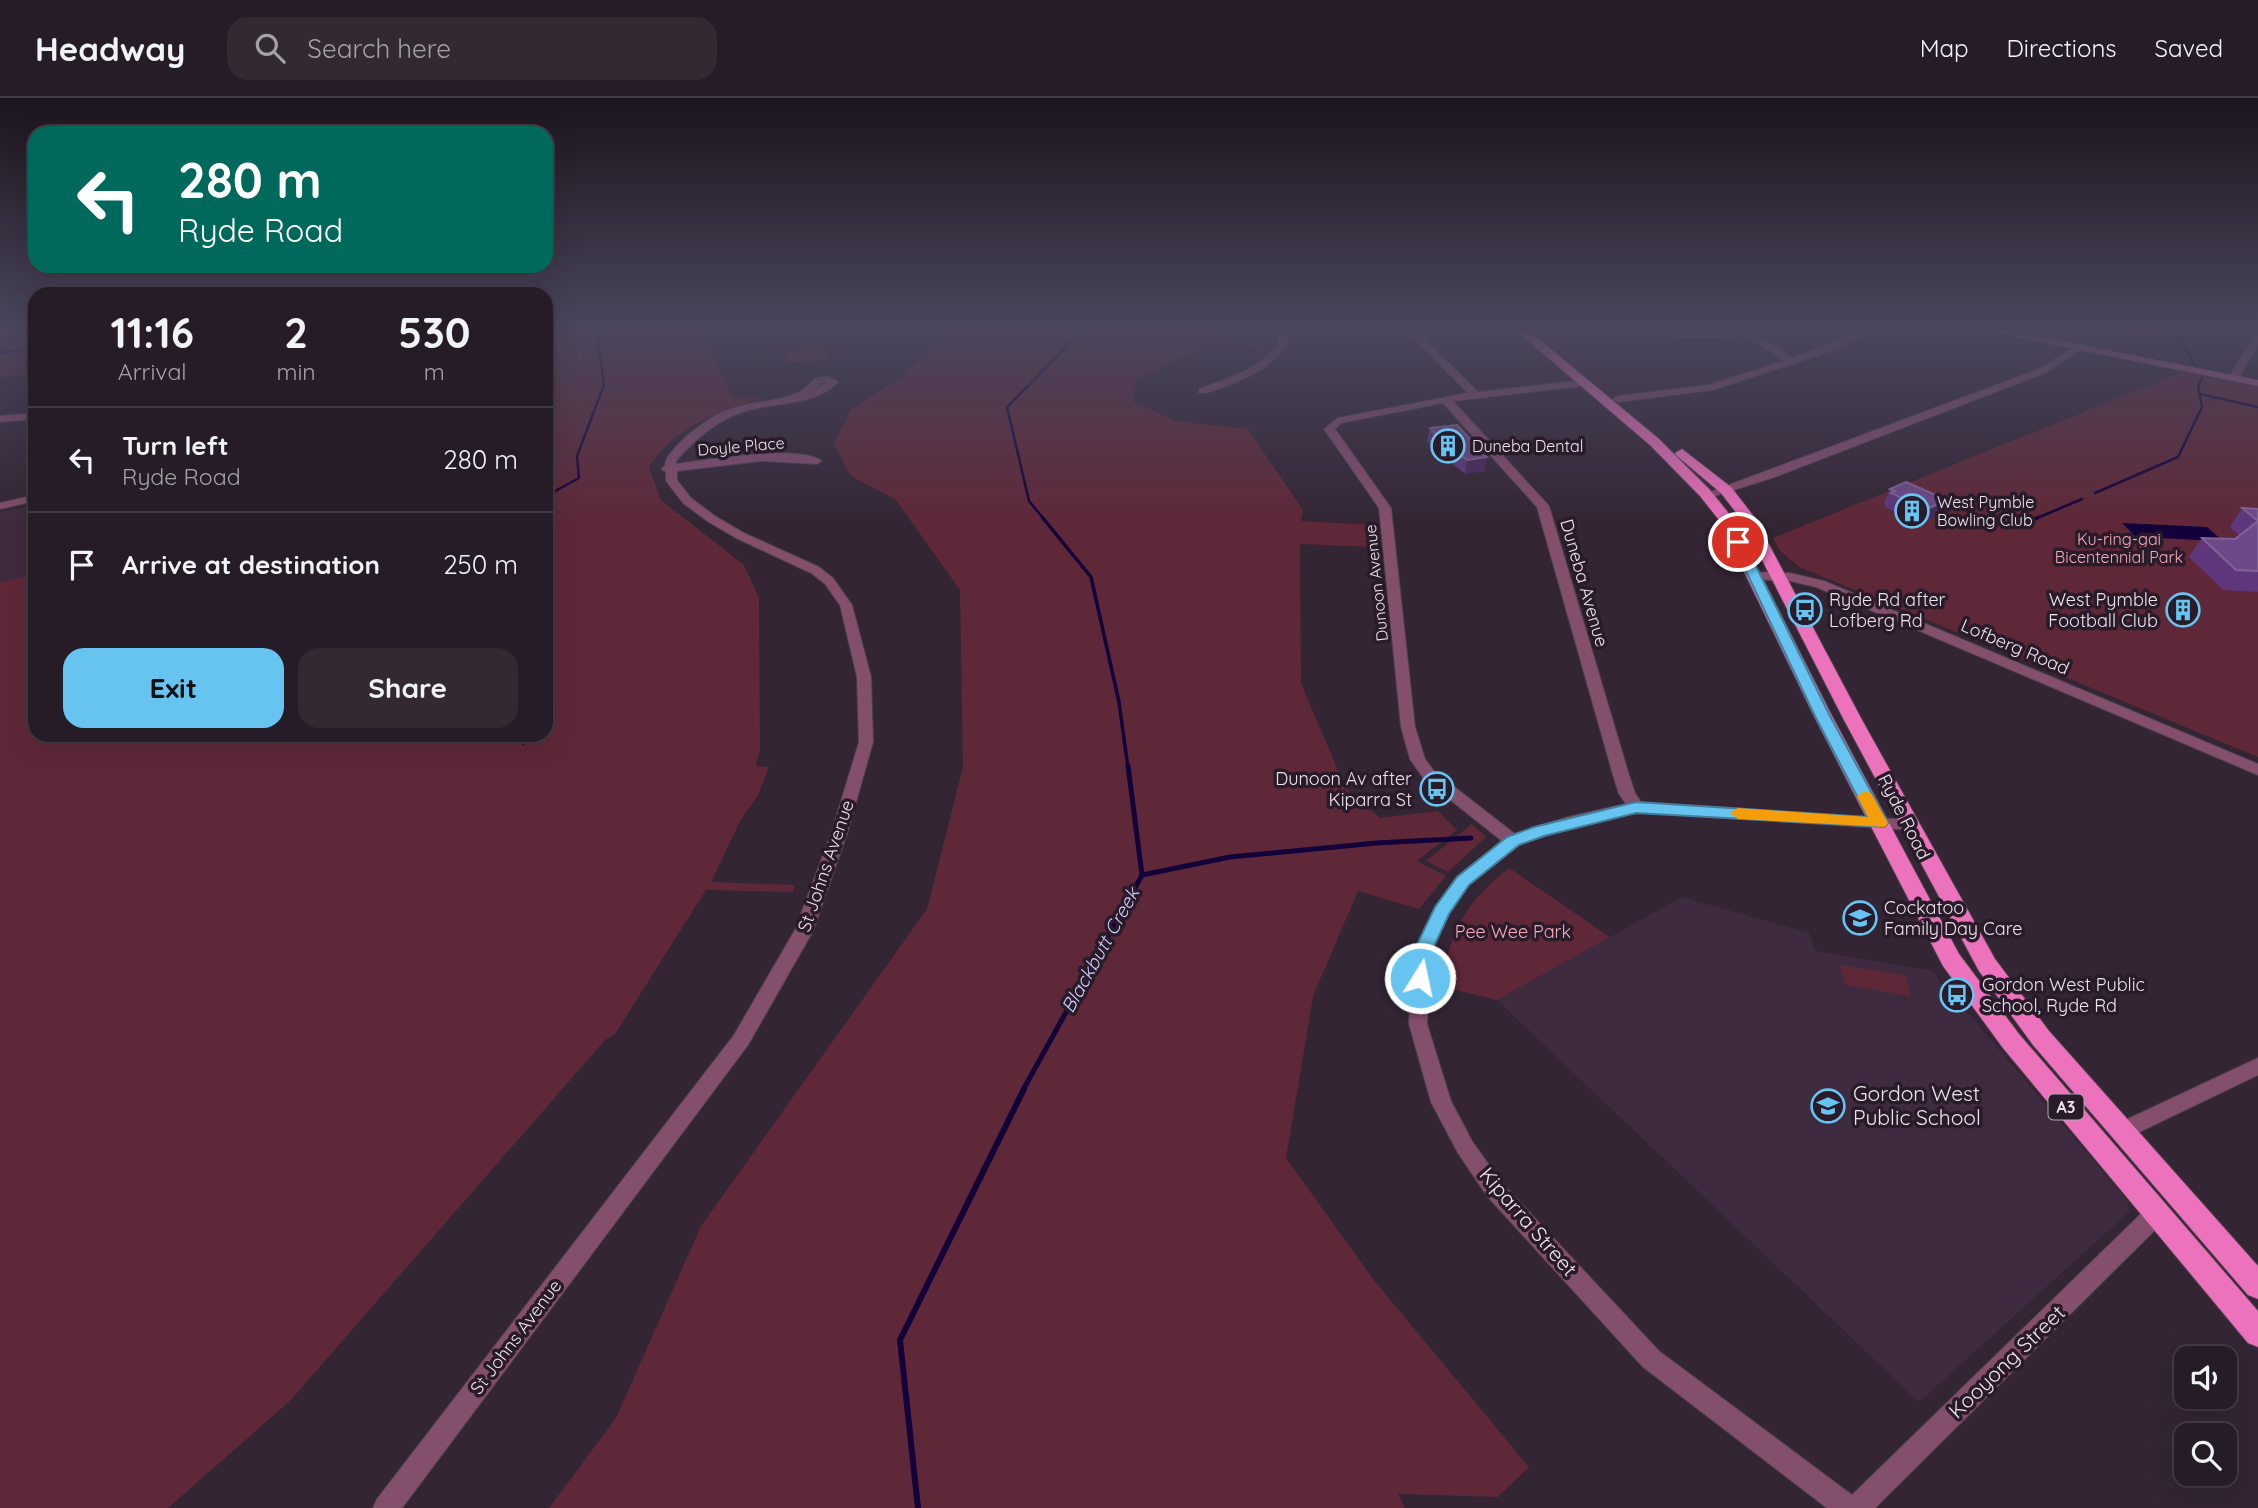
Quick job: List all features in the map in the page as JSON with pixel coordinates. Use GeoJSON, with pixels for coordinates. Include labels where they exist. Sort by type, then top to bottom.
{"type":"FeatureCollection","features":[{"type":"Feature","properties":{"kind":"highway","name":"Ryde Road"},"geometry":{"type":"LineString","coordinates":[[1593,392],[1672,459],[1708,495],[1726,519],[1823,716],[1937,936],[1967,983],[2011,1041],[2258,1333]]}},
{"type":"Feature","properties":{"kind":"highway","name":"Ryde Road"},"geometry":{"type":"LineString","coordinates":[[1609,392],[1726,490],[1748,518],[1960,918],[2002,987],[2041,1038],[2258,1286]]}},
{"type":"Feature","properties":{"kind":"street","name":"Dunoon Avenue"},"geometry":{"type":"LineString","coordinates":[[1496,392],[1445,398],[1338,421],[1329,429],[1385,508],[1408,727],[1418,759],[1429,775],[1513,841]]}},
{"type":"Feature","properties":{"kind":"street"},"geometry":{"type":"LineString","coordinates":[[1618,399],[1684,392]]}},
{"type":"Feature","properties":{"kind":"street"},"geometry":{"type":"LineString","coordinates":[[1708,495],[1989,392]]}},
{"type":"Feature","properties":{"kind":"street"},"geometry":{"type":"LineString","coordinates":[[667,469],[673,453],[720,418],[743,408],[795,397]]}},
{"type":"Feature","properties":{"kind":"street","name":"Duneba Avenue"},"geometry":{"type":"LineString","coordinates":[[1445,398],[1543,506],[1621,775],[1627,794],[1636,807]]}},
{"type":"Feature","properties":{"kind":"street"},"geometry":{"type":"LineString","coordinates":[[0,419],[28,417]]}},
{"type":"Feature","properties":{"kind":"street","name":"Doyle Place"},"geometry":{"type":"LineString","coordinates":[[667,469],[765,457],[817,461]]}},
{"type":"Feature","properties":{"kind":"street","name":"St Johns Avenue"},"geometry":{"type":"LineString","coordinates":[[386,1508],[741,1040],[804,931],[840,831],[866,743],[864,677],[846,605],[840,593],[815,570],[696,509],[673,486],[667,469]]}},
{"type":"Feature","properties":{"kind":"street"},"geometry":{"type":"LineString","coordinates":[[0,506],[28,500]]}},
{"type":"Feature","properties":{"kind":"street","name":"Lofberg Road"},"geometry":{"type":"LineString","coordinates":[[1754,576],[1779,576],[1820,584],[2258,770]]}},
{"type":"Feature","properties":{"kind":"street","name":"Kiparra Street"},"geometry":{"type":"LineString","coordinates":[[1848,1508],[1651,1359],[1494,1189],[1465,1147],[1441,1102],[1418,1024],[1421,955],[1441,912],[1463,881],[1513,841],[1568,822],[1636,807],[1910,825]]}},
{"type":"Feature","properties":{"kind":"street"},"geometry":{"type":"LineString","coordinates":[[2122,1131],[2258,1066]]}},
{"type":"Feature","properties":{"kind":"street","name":"Kooyong Street"},"geometry":{"type":"LineString","coordinates":[[1857,1508],[2131,1242],[2156,1214]]}},
{"type":"Feature","properties":{"kind":"shaded area"},"geometry":{"type":"Polygon","coordinates":[[[28,506],[28,579],[0,585],[0,512],[28,506]]]}},
{"type":"Feature","properties":{"kind":"shaded area"},"geometry":{"type":"Polygon","coordinates":[[[2122,523],[2207,527],[2223,541],[2136,537],[2122,523]]]}},
{"type":"Feature","properties":{"kind":"shaded area","name":"Gordon West Public School"},"geometry":{"type":"Polygon","coordinates":[[[1682,897],[1809,933],[1815,951],[1934,971],[1953,1009],[1967,1012],[2127,1200],[2130,1211],[1919,1402],[1497,1000],[1682,897]]]}},
{"type":"Feature","properties":{"kind":"green space"},"geometry":{"type":"Polygon","coordinates":[[[553,392],[729,392],[731,397],[766,397],[733,407],[685,431],[659,453],[649,467],[661,500],[744,565],[759,598],[760,748],[756,766],[769,767],[758,795],[740,821],[711,882],[795,885],[793,892],[706,890],[615,1034],[605,1040],[290,1401],[168,1508],[0,1508],[0,582],[28,576],[28,742],[553,742],[553,392]]]}},
{"type":"Feature","properties":{"kind":"green space"},"geometry":{"type":"Polygon","coordinates":[[[879,392],[1134,392],[1132,401],[1176,421],[1248,429],[1303,510],[1301,521],[1373,525],[1375,547],[1300,544],[1301,683],[1345,787],[1380,818],[1438,811],[1457,830],[1417,861],[1446,876],[1419,909],[1358,891],[1313,996],[1286,1158],[1373,1279],[1529,1467],[1498,1497],[1398,1494],[1405,1508],[549,1508],[616,1418],[701,1226],[927,909],[963,767],[960,590],[896,500],[851,476],[834,444],[851,410],[879,392]]]}},
{"type":"Feature","properties":{"kind":"green space","name":"Ku-ring-gai Bicentennial Park"},"geometry":{"type":"Polygon","coordinates":[[[2133,392],[2258,392],[2258,757],[1799,567],[1781,552],[1773,538],[2133,392]]]}},
{"type":"Feature","properties":{"kind":"green space"},"geometry":{"type":"Polygon","coordinates":[[[1472,824],[1486,837],[1448,872],[1426,861],[1472,824]]]}},
{"type":"Feature","properties":{"kind":"green space","name":"Pee Wee Park"},"geometry":{"type":"Polygon","coordinates":[[[1509,868],[1610,937],[1497,1000],[1439,986],[1449,949],[1462,920],[1480,894],[1509,868]]]}},
{"type":"Feature","properties":{"kind":"green space"},"geometry":{"type":"Polygon","coordinates":[[[1840,965],[1905,975],[1911,996],[1845,985],[1840,965]]]}},
{"type":"Feature","properties":{"kind":"building"},"geometry":{"type":"Polygon","coordinates":[[[1457,425],[1487,457],[1467,460],[1451,447],[1447,447],[1430,428],[1457,425]]]}},
{"type":"Feature","properties":{"kind":"building"},"geometry":{"type":"Polygon","coordinates":[[[1906,482],[1947,500],[1927,509],[1891,493],[1895,491],[1890,489],[1906,482]]]}},
{"type":"Feature","properties":{"kind":"building"},"geometry":{"type":"Polygon","coordinates":[[[2242,508],[2258,509],[2258,521],[2242,508]]]}},
{"type":"Feature","properties":{"kind":"building"},"geometry":{"type":"Polygon","coordinates":[[[2258,521],[2258,571],[2236,570],[2202,538],[2235,539],[2258,521]]]}},
{"type":"Feature","properties":{"kind":"waterway"},"geometry":{"type":"LineString","coordinates":[[553,492],[579,478],[577,456],[601,392]]}},
{"type":"Feature","properties":{"kind":"waterway","name":"Blackbutt Creek"},"geometry":{"type":"LineString","coordinates":[[1022,392],[1007,407],[1029,501],[1044,519]]}},
{"type":"Feature","properties":{"kind":"waterway"},"geometry":{"type":"LineString","coordinates":[[2095,493],[2178,457],[2202,407],[2199,392]]}},
{"type":"Feature","properties":{"kind":"waterway"},"geometry":{"type":"LineString","coordinates":[[2200,394],[2258,407]]}},
{"type":"Feature","properties":{"kind":"waterway"},"geometry":{"type":"LineString","coordinates":[[2035,519],[2082,499]]}},
{"type":"Feature","properties":{"kind":"waterway","name":"Blackbutt Creek"},"geometry":{"type":"LineString","coordinates":[[1042,517],[1091,577],[1119,702],[1128,768]]}},
{"type":"Feature","properties":{"kind":"waterway"},"geometry":{"type":"LineString","coordinates":[[2017,527],[2039,517]]}},
{"type":"Feature","properties":{"kind":"waterway","name":"Blackbutt Creek"},"geometry":{"type":"LineString","coordinates":[[1128,766],[1142,875]]}},
{"type":"Feature","properties":{"kind":"waterway"},"geometry":{"type":"LineString","coordinates":[[1142,875],[1230,857],[1377,843],[1471,838]]}},
{"type":"Feature","properties":{"kind":"waterway","name":"Blackbutt Creek"},"geometry":{"type":"LineString","coordinates":[[1023,1090],[1142,875]]}},
{"type":"Feature","properties":{"kind":"waterway","name":"Blackbutt Creek"},"geometry":{"type":"LineString","coordinates":[[918,1508],[900,1340],[1024,1089]]}},
{"type":"Feature","properties":{"kind":"slow traffic"},"geometry":{"type":"LineString","coordinates":[[1738,813],[1880,823],[1865,796]]}},
{"type":"Feature","properties":{"kind":"place","name":"Duneba Dental"},"geometry":{"type":"Point","coordinates":[1448,446]}},
{"type":"Feature","properties":{"kind":"place","name":"West Pymble Bowling Club"},"geometry":{"type":"Point","coordinates":[1912,511]}},
{"type":"Feature","properties":{"kind":"place","name":"Ryde Rd after Lofberg Rd"},"geometry":{"type":"Point","coordinates":[1805,610]}},
{"type":"Feature","properties":{"kind":"place","name":"West Pymble Football Club"},"geometry":{"type":"Point","coordinates":[2183,610]}},
{"type":"Feature","properties":{"kind":"place","name":"Dunoon Av after Kiparra St"},"geometry":{"type":"Point","coordinates":[1437,789]}},
{"type":"Feature","properties":{"kind":"place","name":"Cockatoo Family Day Care"},"geometry":{"type":"Point","coordinates":[1860,918]}},
{"type":"Feature","properties":{"kind":"place","name":"Gordon West Public School, Ryde Rd"},"geometry":{"type":"Point","coordinates":[1957,995]}},
{"type":"Feature","properties":{"kind":"place","name":"Gordon West Public School"},"geometry":{"type":"Point","coordinates":[1828,1106]}},
{"type":"Feature","properties":{"kind":"route"},"geometry":{"type":"LineString","coordinates":[[1420,978],[1421,955],[1441,912],[1463,881],[1513,841],[1540,831],[1636,807],[1880,823],[1823,716],[1738,542]]}}]}
